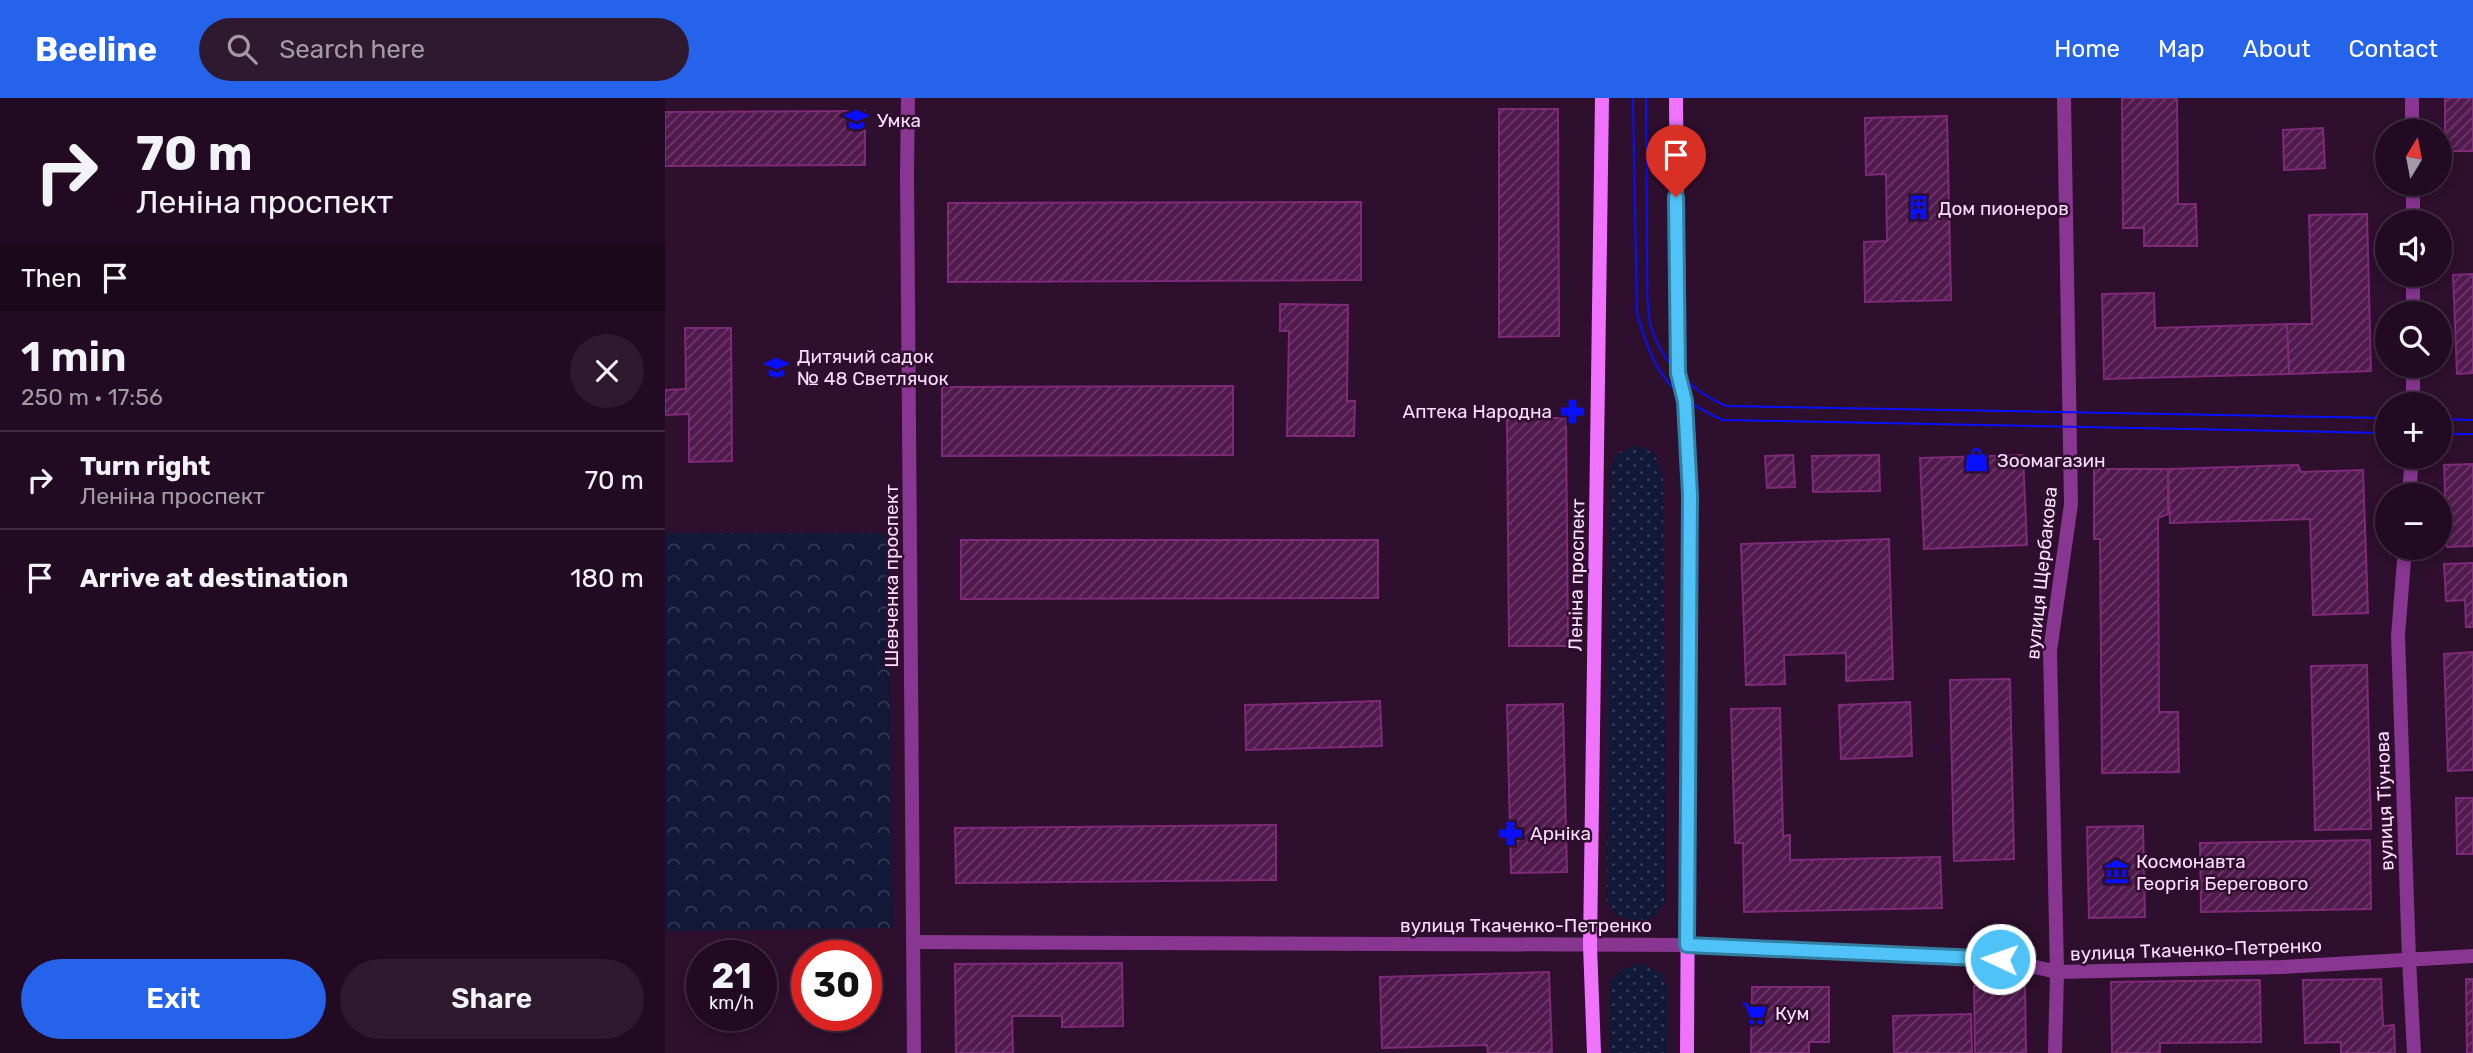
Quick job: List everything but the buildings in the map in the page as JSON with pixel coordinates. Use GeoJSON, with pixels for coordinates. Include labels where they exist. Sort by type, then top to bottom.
{"type":"FeatureCollection","features":[{"type":"Feature","properties":{"kind":"street","name":"Шевченка проспект"},"geometry":{"type":"LineString","coordinates":[[908,98],[914,1053]]}},
{"type":"Feature","properties":{"kind":"street","name":"Леніна проспект"},"geometry":{"type":"LineString","coordinates":[[1594,1053],[1590,945],[1602,98]]}},
{"type":"Feature","properties":{"kind":"street"},"geometry":{"type":"LineString","coordinates":[[1676,98],[1678,373],[1685,401],[1690,495],[1687,1053]]}},
{"type":"Feature","properties":{"kind":"street","name":"вулиця Щербакова"},"geometry":{"type":"LineString","coordinates":[[2055,1053],[2057,972],[2049,651],[2071,504],[2064,98]]}},
{"type":"Feature","properties":{"kind":"street"},"geometry":{"type":"LineString","coordinates":[[2412,98],[2412,119]]}},
{"type":"Feature","properties":{"kind":"street","name":"вулиця Тіунова"},"geometry":{"type":"LineString","coordinates":[[2404,560],[2398,636],[2414,1053]]}},
{"type":"Feature","properties":{"kind":"street","name":"вулиця Ткаченко-Петренко"},"geometry":{"type":"LineString","coordinates":[[913,942],[1687,945],[2000,959],[2057,972],[2282,967],[2473,956]]}},
{"type":"Feature","properties":{"kind":"green space"},"geometry":{"type":"Polygon","coordinates":[[[1636,445],[1654,453],[1663,474],[1666,900],[1655,917],[1638,922],[1616,916],[1607,902],[1609,471],[1618,453],[1636,445]]]}},
{"type":"Feature","properties":{"kind":"green space"},"geometry":{"type":"Polygon","coordinates":[[[665,533],[889,533],[893,928],[665,931],[665,533]]]}},
{"type":"Feature","properties":{"kind":"green space"},"geometry":{"type":"Polygon","coordinates":[[[1638,963],[1662,973],[1667,987],[1667,1053],[1610,1053],[1610,983],[1619,971],[1638,963]]]}},
{"type":"Feature","properties":{"kind":"tram line"},"geometry":{"type":"LineString","coordinates":[[1633,98],[1637,313],[1649,350],[1665,379],[1689,401],[1723,420],[2375,433]]}},
{"type":"Feature","properties":{"kind":"tram line"},"geometry":{"type":"LineString","coordinates":[[1646,98],[1647,293],[1650,324],[1658,345],[1682,377],[1726,406],[2375,418]]}},
{"type":"Feature","properties":{"kind":"tram line"},"geometry":{"type":"LineString","coordinates":[[2452,419],[2473,420]]}},
{"type":"Feature","properties":{"kind":"tram line"},"geometry":{"type":"LineString","coordinates":[[2452,434],[2473,434]]}},
{"type":"Feature","properties":{"kind":"place","name":"Умка"},"geometry":{"type":"Point","coordinates":[857,120]}},
{"type":"Feature","properties":{"kind":"place","name":"Дом пионеров"},"geometry":{"type":"Point","coordinates":[1918,208]}},
{"type":"Feature","properties":{"kind":"place","name":"Дитячий садок № 48 Светлячок"},"geometry":{"type":"Point","coordinates":[777,367]}},
{"type":"Feature","properties":{"kind":"place","name":"Аптека Народна"},"geometry":{"type":"Point","coordinates":[1572,411]}},
{"type":"Feature","properties":{"kind":"place","name":"Зоомагазин"},"geometry":{"type":"Point","coordinates":[1977,460]}},
{"type":"Feature","properties":{"kind":"place","name":"Арніка"},"geometry":{"type":"Point","coordinates":[1510,833]}},
{"type":"Feature","properties":{"kind":"place","name":"Космонавта Георгія Берегового"},"geometry":{"type":"Point","coordinates":[2116,872]}},
{"type":"Feature","properties":{"kind":"place","name":"Кум"},"geometry":{"type":"Point","coordinates":[1755,1013]}},
{"type":"Feature","properties":{"kind":"route"},"geometry":{"type":"LineString","coordinates":[[1676,197],[1678,373],[1685,401],[1690,495],[1687,945],[2000,959]]}}]}
